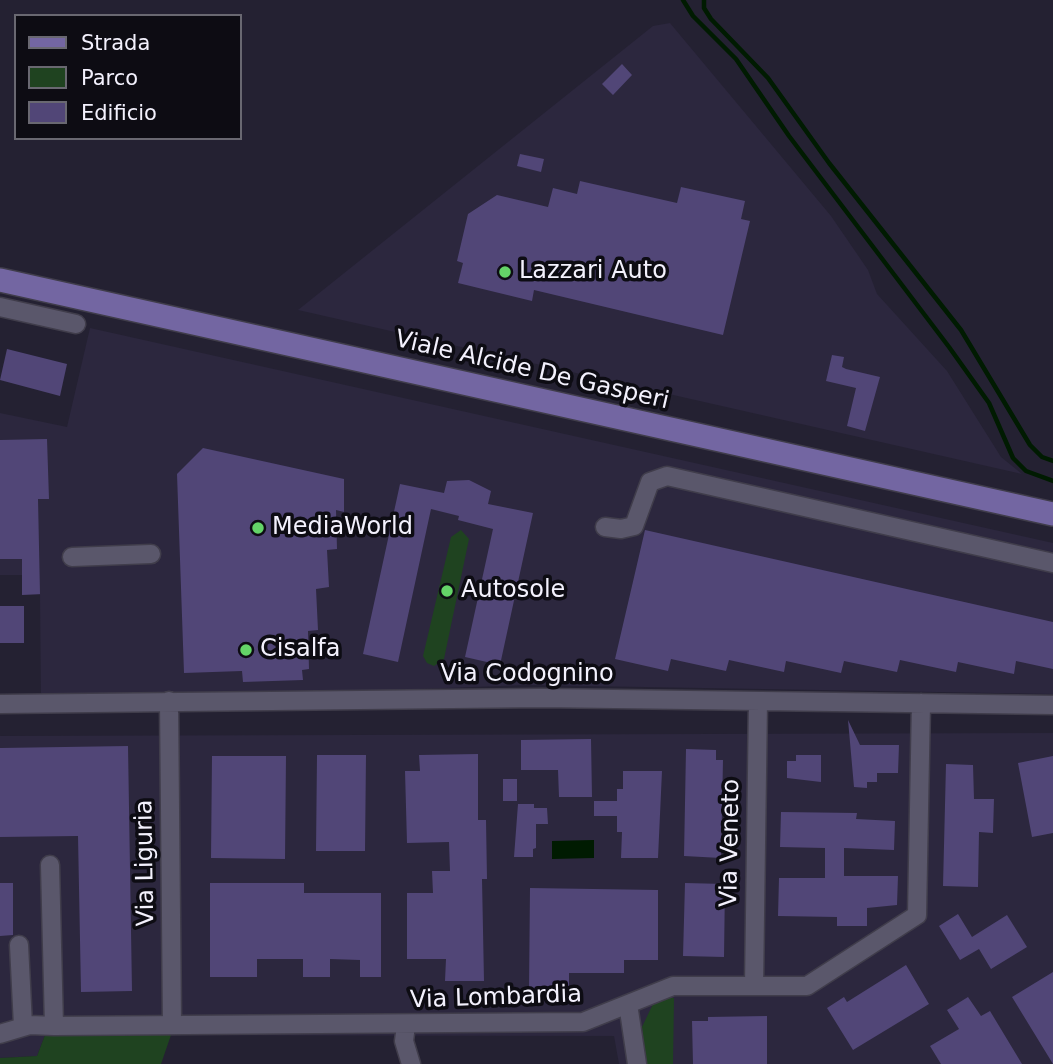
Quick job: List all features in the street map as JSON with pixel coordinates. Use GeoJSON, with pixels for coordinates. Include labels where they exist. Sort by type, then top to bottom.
{"type":"FeatureCollection","features":[{"type":"Feature","properties":{"kind":"main road","name":"Viale Alcide De Gasperi"},"geometry":{"type":"LineString","coordinates":[[1,282],[1053,513]]}},
{"type":"Feature","properties":{"kind":"street"},"geometry":{"type":"LineString","coordinates":[[0,307],[76,324]]}},
{"type":"Feature","properties":{"kind":"street"},"geometry":{"type":"LineString","coordinates":[[606,527],[628,529],[634,526],[650,482],[667,476],[1053,564]]}},
{"type":"Feature","properties":{"kind":"street"},"geometry":{"type":"LineString","coordinates":[[72,557],[151,554]]}},
{"type":"Feature","properties":{"kind":"street","name":"Via Codognino"},"geometry":{"type":"LineString","coordinates":[[0,704],[542,698],[1053,705]]}},
{"type":"Feature","properties":{"kind":"street","name":"Via Liguria"},"geometry":{"type":"LineString","coordinates":[[169,701],[172,1024]]}},
{"type":"Feature","properties":{"kind":"street","name":"Via Veneto"},"geometry":{"type":"LineString","coordinates":[[754,986],[758,701]]}},
{"type":"Feature","properties":{"kind":"street","name":"Via Lombardia"},"geometry":{"type":"LineString","coordinates":[[0,1034],[23,1026],[583,1023],[673,986],[807,986],[917,915],[921,703]]}},
{"type":"Feature","properties":{"kind":"street"},"geometry":{"type":"LineString","coordinates":[[50,865],[54,1026]]}},
{"type":"Feature","properties":{"kind":"street"},"geometry":{"type":"LineString","coordinates":[[19,945],[23,1026]]}},
{"type":"Feature","properties":{"kind":"street"},"geometry":{"type":"LineString","coordinates":[[628,1004],[637,1064]]}},
{"type":"Feature","properties":{"kind":"street"},"geometry":{"type":"LineString","coordinates":[[406,1025],[404,1041],[411,1064]]}},
{"type":"Feature","properties":{"kind":"shaded area"},"geometry":{"type":"Polygon","coordinates":[[[670,23],[831,216],[868,270],[877,294],[947,371],[1001,457],[1022,474],[298,310],[653,26],[670,23]]]}},
{"type":"Feature","properties":{"kind":"shaded area"},"geometry":{"type":"Polygon","coordinates":[[[90,328],[1053,543],[1053,694],[527,685],[41,703],[40,595],[22,595],[22,575],[0,575],[0,413],[67,427],[90,328]]]}},
{"type":"Feature","properties":{"kind":"shaded area"},"geometry":{"type":"Polygon","coordinates":[[[1053,733],[1053,1064],[619,1064],[614,1036],[45,1035],[37,1056],[0,1058],[0,736],[1053,733]]]}},
{"type":"Feature","properties":{"kind":"shaded area"},"geometry":{"type":"Polygon","coordinates":[[[594,840],[594,858],[552,859],[552,841],[594,840]]]}},
{"type":"Feature","properties":{"kind":"green space"},"geometry":{"type":"Polygon","coordinates":[[[461,530],[469,539],[444,659],[434,666],[427,663],[423,656],[451,537],[461,530]]]}},
{"type":"Feature","properties":{"kind":"green space"},"geometry":{"type":"Polygon","coordinates":[[[674,998],[673,1064],[645,1064],[642,1027],[653,1004],[674,998]]]}},
{"type":"Feature","properties":{"kind":"green space"},"geometry":{"type":"Polygon","coordinates":[[[45,1035],[171,1035],[161,1064],[0,1064],[0,1058],[37,1056],[45,1035]]]}},
{"type":"Feature","properties":{"kind":"building"},"geometry":{"type":"Polygon","coordinates":[[[622,64],[632,75],[613,95],[602,84],[622,64]]]}},
{"type":"Feature","properties":{"kind":"building"},"geometry":{"type":"Polygon","coordinates":[[[520,154],[544,159],[541,172],[517,166],[520,154]]]}},
{"type":"Feature","properties":{"kind":"building"},"geometry":{"type":"Polygon","coordinates":[[[580,181],[677,203],[681,187],[745,201],[741,219],[750,221],[723,335],[534,290],[532,301],[458,283],[463,263],[457,261],[468,214],[497,195],[548,207],[553,188],[577,194],[580,181]]]}},
{"type":"Feature","properties":{"kind":"building"},"geometry":{"type":"Polygon","coordinates":[[[7,349],[67,364],[60,396],[0,380],[7,349]]]}},
{"type":"Feature","properties":{"kind":"building"},"geometry":{"type":"Polygon","coordinates":[[[832,355],[844,357],[842,367],[846,369],[880,377],[865,431],[847,426],[856,388],[826,381],[832,355]]]}},
{"type":"Feature","properties":{"kind":"building"},"geometry":{"type":"Polygon","coordinates":[[[47,439],[49,499],[38,499],[40,594],[22,595],[22,559],[0,559],[0,440],[47,439]]]}},
{"type":"Feature","properties":{"kind":"building","name":"MediaWorld"},"geometry":{"type":"Polygon","coordinates":[[[203,448],[344,479],[344,512],[336,510],[337,549],[327,550],[329,587],[316,589],[318,630],[308,631],[309,669],[302,670],[303,680],[243,682],[242,671],[184,673],[177,474],[203,448]]]}},
{"type":"Feature","properties":{"kind":"building"},"geometry":{"type":"Polygon","coordinates":[[[469,480],[491,491],[488,504],[533,513],[500,665],[465,657],[493,529],[458,520],[459,516],[431,509],[398,662],[363,654],[400,484],[444,493],[447,481],[469,480]]]}},
{"type":"Feature","properties":{"kind":"building"},"geometry":{"type":"Polygon","coordinates":[[[645,530],[1053,622],[1053,669],[1016,661],[1014,674],[958,662],[956,672],[900,660],[897,672],[844,661],[841,673],[786,661],[784,672],[729,660],[726,671],[671,659],[668,671],[615,659],[645,530]]]}},
{"type":"Feature","properties":{"kind":"building"},"geometry":{"type":"Polygon","coordinates":[[[0,606],[24,606],[24,643],[0,643],[0,606]]]}},
{"type":"Feature","properties":{"kind":"building"},"geometry":{"type":"Polygon","coordinates":[[[848,720],[860,745],[899,745],[898,773],[877,773],[877,782],[867,782],[867,788],[854,787],[848,720]]]}},
{"type":"Feature","properties":{"kind":"building"},"geometry":{"type":"Polygon","coordinates":[[[591,739],[592,797],[559,797],[558,770],[521,770],[521,740],[591,739]]]}},
{"type":"Feature","properties":{"kind":"building"},"geometry":{"type":"Polygon","coordinates":[[[128,746],[132,991],[81,992],[78,836],[0,837],[0,748],[128,746]]]}},
{"type":"Feature","properties":{"kind":"building"},"geometry":{"type":"Polygon","coordinates":[[[686,749],[716,750],[716,760],[723,760],[721,858],[684,856],[686,749]]]}},
{"type":"Feature","properties":{"kind":"building"},"geometry":{"type":"Polygon","coordinates":[[[478,754],[478,820],[486,820],[487,879],[482,879],[484,981],[445,981],[446,959],[407,959],[407,893],[433,893],[432,871],[450,871],[449,842],[407,843],[405,771],[420,771],[419,755],[478,754]]]}},
{"type":"Feature","properties":{"kind":"building"},"geometry":{"type":"Polygon","coordinates":[[[317,755],[366,755],[365,851],[316,851],[317,755]]]}},
{"type":"Feature","properties":{"kind":"building"},"geometry":{"type":"Polygon","coordinates":[[[796,755],[821,755],[821,782],[787,778],[787,761],[796,761],[796,755]]]}},
{"type":"Feature","properties":{"kind":"building"},"geometry":{"type":"Polygon","coordinates":[[[212,756],[286,756],[285,859],[211,858],[212,756]]]}},
{"type":"Feature","properties":{"kind":"building"},"geometry":{"type":"Polygon","coordinates":[[[1053,756],[1053,833],[1032,837],[1018,763],[1053,756]]]}},
{"type":"Feature","properties":{"kind":"building"},"geometry":{"type":"Polygon","coordinates":[[[946,764],[973,765],[974,799],[994,799],[993,833],[979,832],[978,887],[943,886],[946,764]]]}},
{"type":"Feature","properties":{"kind":"building"},"geometry":{"type":"Polygon","coordinates":[[[623,771],[662,771],[658,858],[621,858],[622,832],[617,832],[617,816],[594,816],[594,801],[617,801],[617,789],[623,789],[623,771]]]}},
{"type":"Feature","properties":{"kind":"building"},"geometry":{"type":"Polygon","coordinates":[[[503,779],[517,779],[517,801],[503,801],[503,779]]]}},
{"type":"Feature","properties":{"kind":"building"},"geometry":{"type":"Polygon","coordinates":[[[518,804],[534,804],[534,808],[547,808],[548,824],[536,824],[536,848],[533,849],[533,857],[514,857],[518,804]]]}},
{"type":"Feature","properties":{"kind":"building"},"geometry":{"type":"Polygon","coordinates":[[[781,812],[857,813],[856,819],[895,821],[894,850],[844,848],[844,876],[898,876],[897,905],[867,908],[867,926],[837,926],[837,917],[778,916],[779,878],[825,878],[825,848],[780,847],[781,812]]]}},
{"type":"Feature","properties":{"kind":"building"},"geometry":{"type":"Polygon","coordinates":[[[0,883],[13,883],[13,935],[0,936],[0,883]]]}},
{"type":"Feature","properties":{"kind":"building"},"geometry":{"type":"Polygon","coordinates":[[[210,883],[304,883],[304,893],[381,893],[381,977],[360,977],[360,960],[330,959],[330,977],[303,977],[303,959],[257,959],[257,977],[210,977],[210,883]]]}},
{"type":"Feature","properties":{"kind":"building"},"geometry":{"type":"Polygon","coordinates":[[[685,883],[725,884],[724,957],[683,956],[685,883]]]}},
{"type":"Feature","properties":{"kind":"building"},"geometry":{"type":"Polygon","coordinates":[[[530,888],[658,890],[658,960],[624,960],[624,973],[569,973],[569,990],[529,990],[530,888]]]}},
{"type":"Feature","properties":{"kind":"building"},"geometry":{"type":"Polygon","coordinates":[[[958,914],[972,937],[1007,915],[1027,947],[991,969],[979,949],[960,960],[939,926],[958,914]]]}},
{"type":"Feature","properties":{"kind":"building"},"geometry":{"type":"Polygon","coordinates":[[[906,965],[929,1004],[853,1050],[827,1008],[844,997],[847,1002],[906,965]]]}},
{"type":"Feature","properties":{"kind":"building"},"geometry":{"type":"Polygon","coordinates":[[[1053,972],[1053,1064],[1012,997],[1053,972]]]}},
{"type":"Feature","properties":{"kind":"building"},"geometry":{"type":"Polygon","coordinates":[[[968,997],[981,1016],[990,1011],[1022,1064],[941,1064],[930,1046],[959,1029],[947,1010],[968,997]]]}},
{"type":"Feature","properties":{"kind":"building"},"geometry":{"type":"Polygon","coordinates":[[[767,1016],[767,1064],[693,1064],[692,1021],[708,1021],[708,1017],[767,1016]]]}},
{"type":"Feature","properties":{"kind":"waterway"},"geometry":{"type":"LineString","coordinates":[[683,0],[693,16],[736,59],[789,136],[949,347],[989,403],[1013,458],[1026,471],[1053,481]]}},
{"type":"Feature","properties":{"kind":"waterway"},"geometry":{"type":"LineString","coordinates":[[704,0],[704,8],[711,19],[768,78],[829,163],[961,330],[1030,445],[1042,457],[1053,461]]}},
{"type":"Feature","properties":{"kind":"place","name":"Lazzari Auto"},"geometry":{"type":"Point","coordinates":[505,272]}},
{"type":"Feature","properties":{"kind":"place","name":"MediaWorld"},"geometry":{"type":"Point","coordinates":[258,528]}},
{"type":"Feature","properties":{"kind":"place","name":"Autosole"},"geometry":{"type":"Point","coordinates":[447,591]}},
{"type":"Feature","properties":{"kind":"place","name":"Cisalfa"},"geometry":{"type":"Point","coordinates":[246,650]}}]}
